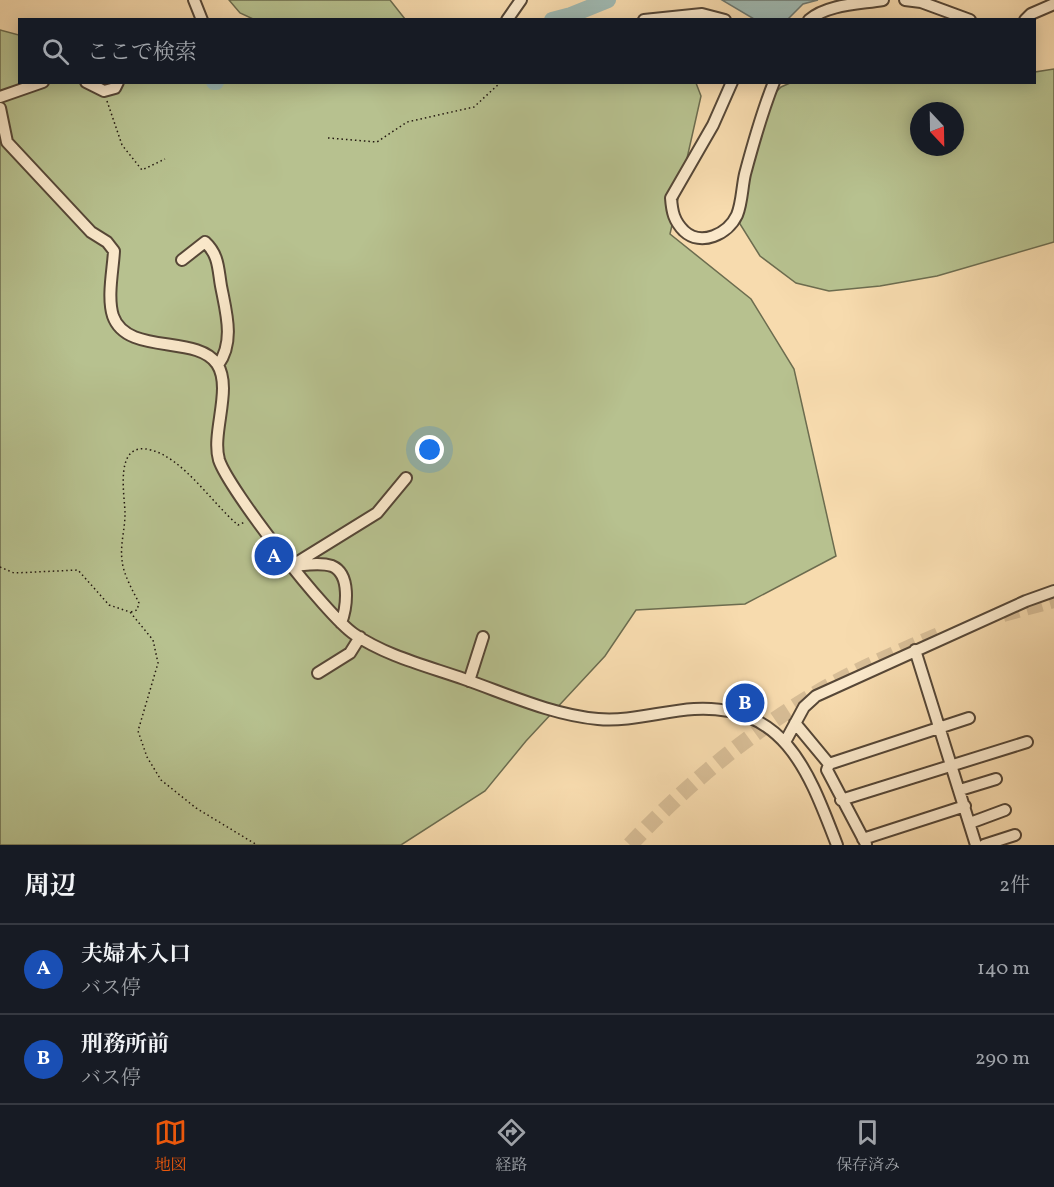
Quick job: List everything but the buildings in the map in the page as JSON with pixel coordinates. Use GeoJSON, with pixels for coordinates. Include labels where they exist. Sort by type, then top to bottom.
{"type":"FeatureCollection","features":[{"type":"Feature","properties":{"kind":"street"},"geometry":{"type":"LineString","coordinates":[[194,0],[201,18]]}},
{"type":"Feature","properties":{"kind":"street"},"geometry":{"type":"LineString","coordinates":[[508,18],[521,0]]}},
{"type":"Feature","properties":{"kind":"street"},"geometry":{"type":"LineString","coordinates":[[811,18],[838,7],[883,0]]}},
{"type":"Feature","properties":{"kind":"street"},"geometry":{"type":"LineString","coordinates":[[905,0],[921,2],[965,18]]}},
{"type":"Feature","properties":{"kind":"street"},"geometry":{"type":"LineString","coordinates":[[1027,18],[1054,4]]}},
{"type":"Feature","properties":{"kind":"street"},"geometry":{"type":"LineString","coordinates":[[667,18],[702,15],[716,18]]}},
{"type":"Feature","properties":{"kind":"street"},"geometry":{"type":"LineString","coordinates":[[0,97],[37,84]]}},
{"type":"Feature","properties":{"kind":"street"},"geometry":{"type":"LineString","coordinates":[[90,84],[104,91],[115,88],[117,84]]}},
{"type":"Feature","properties":{"kind":"street"},"geometry":{"type":"LineString","coordinates":[[731,84],[713,125],[671,198],[672,211],[677,223],[689,235],[706,238],[718,236],[736,216],[744,176],[773,84]]}},
{"type":"Feature","properties":{"kind":"street"},"geometry":{"type":"LineString","coordinates":[[0,108],[7,142],[91,232],[107,242],[114,251],[113,316],[123,328],[138,339],[186,348],[207,356],[218,365],[222,389],[217,438],[219,459],[233,490],[324,606],[341,622],[360,637],[400,657],[552,710],[600,719],[697,709],[739,712],[772,730],[785,742],[802,765],[837,845]]}},
{"type":"Feature","properties":{"kind":"street"},"geometry":{"type":"LineString","coordinates":[[182,260],[205,242],[217,257],[227,307],[228,333],[224,357],[218,365]]}},
{"type":"Feature","properties":{"kind":"street"},"geometry":{"type":"LineString","coordinates":[[293,566],[377,513],[406,478]]}},
{"type":"Feature","properties":{"kind":"street"},"geometry":{"type":"LineString","coordinates":[[293,566],[327,565],[342,575],[345,588],[345,613],[341,622]]}},
{"type":"Feature","properties":{"kind":"street"},"geometry":{"type":"LineString","coordinates":[[785,742],[804,707],[816,696],[915,650],[1054,591]]}},
{"type":"Feature","properties":{"kind":"street"},"geometry":{"type":"LineString","coordinates":[[318,673],[350,653],[360,637]]}},
{"type":"Feature","properties":{"kind":"street"},"geometry":{"type":"LineString","coordinates":[[469,681],[483,637]]}},
{"type":"Feature","properties":{"kind":"street"},"geometry":{"type":"LineString","coordinates":[[915,650],[942,727],[976,845]]}},
{"type":"Feature","properties":{"kind":"street"},"geometry":{"type":"LineString","coordinates":[[829,764],[969,718]]}},
{"type":"Feature","properties":{"kind":"street"},"geometry":{"type":"LineString","coordinates":[[795,723],[829,764]]}},
{"type":"Feature","properties":{"kind":"street"},"geometry":{"type":"LineString","coordinates":[[841,800],[1027,742]]}},
{"type":"Feature","properties":{"kind":"street"},"geometry":{"type":"LineString","coordinates":[[829,764],[827,770],[865,842],[965,806]]}},
{"type":"Feature","properties":{"kind":"street"},"geometry":{"type":"LineString","coordinates":[[960,790],[996,779]]}},
{"type":"Feature","properties":{"kind":"street"},"geometry":{"type":"LineString","coordinates":[[970,823],[1005,810]]}},
{"type":"Feature","properties":{"kind":"street"},"geometry":{"type":"LineString","coordinates":[[984,845],[1015,835]]}},
{"type":"Feature","properties":{"kind":"path"},"geometry":{"type":"LineString","coordinates":[[328,138],[377,142],[407,122],[474,107],[499,84]]}},
{"type":"Feature","properties":{"kind":"path"},"geometry":{"type":"LineString","coordinates":[[104,91],[122,145],[142,170],[165,159]]}},
{"type":"Feature","properties":{"kind":"path"},"geometry":{"type":"LineString","coordinates":[[130,612],[137,610],[139,603],[122,561],[125,513],[122,469],[127,457],[141,450],[151,450],[176,462],[218,508],[238,525],[255,517]]}},
{"type":"Feature","properties":{"kind":"path"},"geometry":{"type":"LineString","coordinates":[[0,567],[14,573],[78,570],[109,605],[130,612],[153,640],[158,663],[138,731],[147,757],[162,780],[179,794],[257,845]]}},
{"type":"Feature","properties":{"kind":"green space"},"geometry":{"type":"Polygon","coordinates":[[[229,0],[390,0],[404,18],[251,18],[240,13],[229,0]]]}},
{"type":"Feature","properties":{"kind":"green space"},"geometry":{"type":"Polygon","coordinates":[[[0,30],[18,35],[18,84],[696,84],[701,96],[670,234],[751,299],[794,369],[836,556],[745,604],[636,610],[605,656],[526,741],[485,791],[401,845],[0,845],[0,30]]]}},
{"type":"Feature","properties":{"kind":"green space"},"geometry":{"type":"Polygon","coordinates":[[[1054,69],[1054,242],[937,276],[880,286],[829,291],[796,283],[760,256],[740,224],[736,196],[768,100],[781,87],[788,84],[1036,84],[1036,72],[1054,69]]]}},
{"type":"Feature","properties":{"kind":"water"},"geometry":{"type":"Polygon","coordinates":[[[722,0],[818,0],[803,4],[789,18],[752,18],[722,0]]]}},
{"type":"Feature","properties":{"kind":"waterway"},"geometry":{"type":"LineString","coordinates":[[560,18],[608,0]]}},
{"type":"Feature","properties":{"kind":"tunnel"},"geometry":{"type":"LineString","coordinates":[[1003,614],[1054,600]]}},
{"type":"Feature","properties":{"kind":"tunnel"},"geometry":{"type":"LineString","coordinates":[[630,845],[692,784],[761,729],[826,688],[858,671],[941,634]]}},
{"type":"Feature","properties":{"kind":"place","name":"夫婦木入口"},"geometry":{"type":"Point","coordinates":[274,556]}},
{"type":"Feature","properties":{"kind":"place","name":"刑務所前"},"geometry":{"type":"Point","coordinates":[745,703]}}]}
